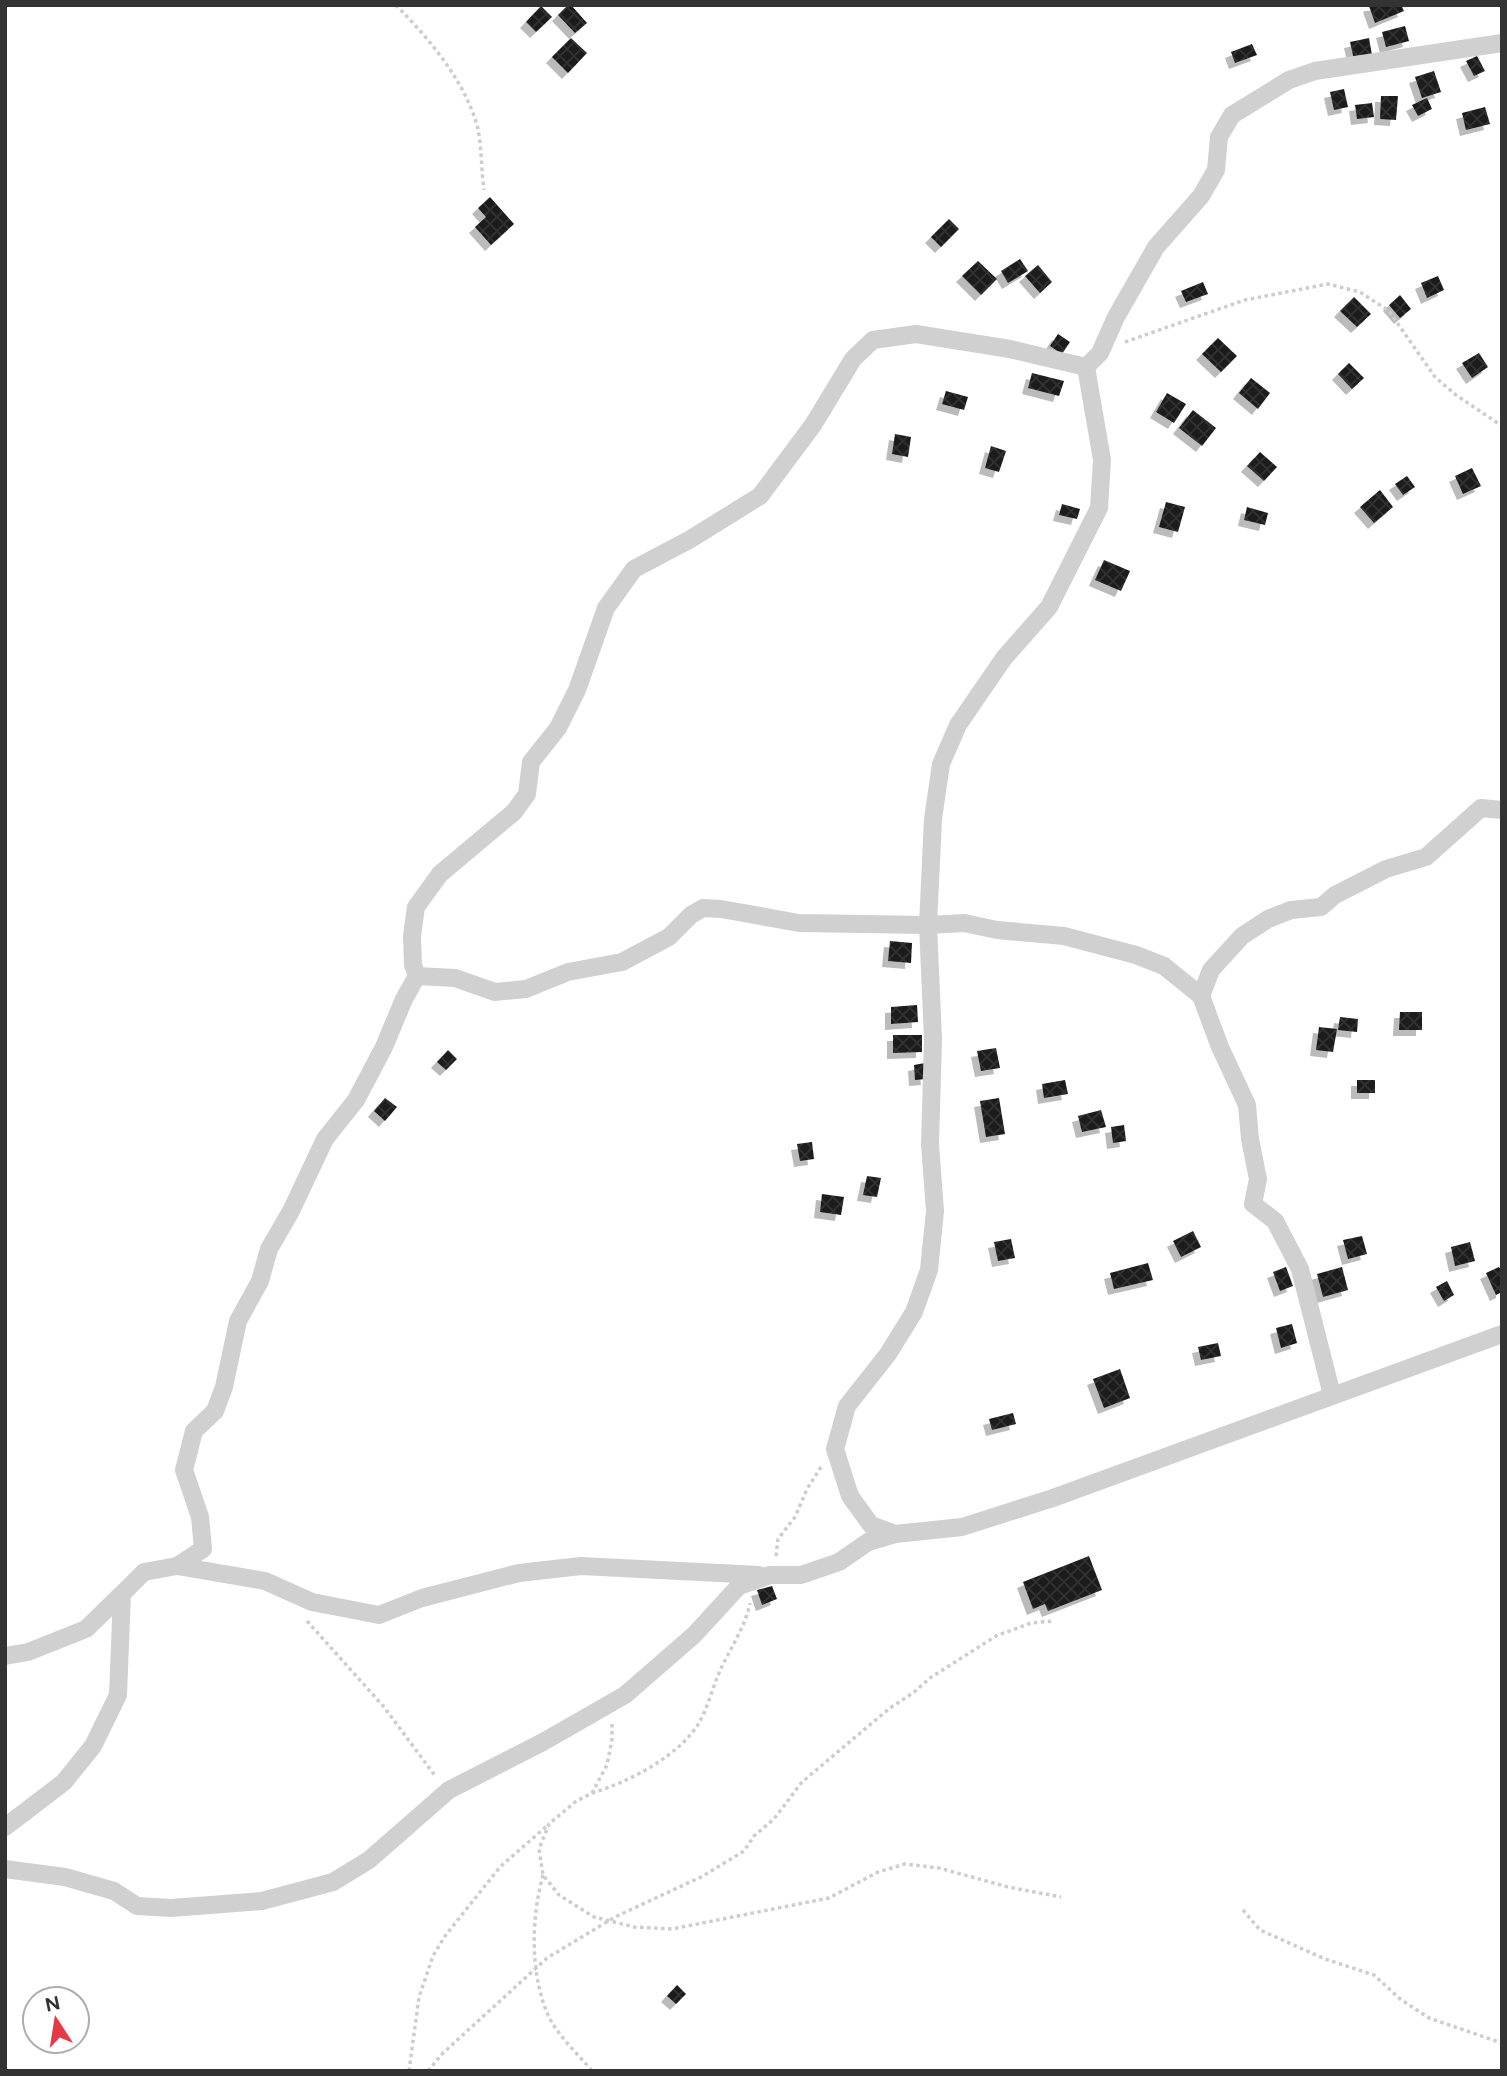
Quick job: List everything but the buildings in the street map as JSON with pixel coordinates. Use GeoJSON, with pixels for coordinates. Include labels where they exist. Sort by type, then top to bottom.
{"type":"FeatureCollection","features":[{"type":"Feature","properties":{"kind":"street"},"geometry":{"type":"LineString","coordinates":[[1086,367],[1100,353],[1116,317],[1156,247],[1201,196],[1216,170],[1219,137],[1232,116],[1289,80],[1315,71],[1502,43]]}},
{"type":"Feature","properties":{"kind":"street"},"geometry":{"type":"LineString","coordinates":[[177,1566],[203,1549],[200,1517],[184,1470],[194,1431],[215,1411],[224,1387],[238,1321],[260,1281],[269,1250],[325,1139],[356,1100],[417,976],[413,965],[412,936],[416,907],[440,874],[514,812],[527,794],[531,762],[558,728],[576,691],[606,608],[634,569],[689,540],[760,496],[814,425],[853,359],[873,340],[916,334],[1010,349],[1086,367]]}},
{"type":"Feature","properties":{"kind":"street"},"geometry":{"type":"LineString","coordinates":[[895,1534],[871,1525],[850,1496],[835,1449],[847,1406],[888,1354],[914,1312],[929,1270],[935,1211],[930,1144],[933,1039],[928,925],[933,819],[941,764],[958,725],[996,669],[1049,607],[1099,508],[1102,460],[1086,367]]}},
{"type":"Feature","properties":{"kind":"street"},"geometry":{"type":"LineString","coordinates":[[1201,996],[1211,970],[1242,936],[1268,919],[1291,910],[1321,907],[1335,895],[1385,869],[1426,857],[1481,808],[1502,810]]}},
{"type":"Feature","properties":{"kind":"street"},"geometry":{"type":"LineString","coordinates":[[417,976],[455,978],[495,992],[526,989],[568,972],[622,962],[669,937],[691,915],[703,908],[799,923],[964,923],[997,930],[1064,936],[1136,955],[1164,966],[1201,996],[1220,1047],[1247,1105],[1258,1179],[1253,1204],[1275,1221],[1300,1269],[1332,1395]]}},
{"type":"Feature","properties":{"kind":"street"},"geometry":{"type":"LineString","coordinates":[[5,1656],[28,1652],[86,1629],[144,1572],[177,1566],[265,1581],[312,1602],[379,1615],[422,1598],[519,1573],[581,1566],[802,1576],[839,1562],[868,1542],[895,1534],[962,1527],[1027,1506],[1502,1334]]}},
{"type":"Feature","properties":{"kind":"street"},"geometry":{"type":"LineString","coordinates":[[5,1869],[77,1880],[114,1891],[137,1906],[171,1908],[262,1901],[334,1882],[369,1860],[449,1790],[543,1742],[625,1695],[694,1635],[738,1586],[770,1575]]}},
{"type":"Feature","properties":{"kind":"street"},"geometry":{"type":"LineString","coordinates":[[5,1827],[64,1782],[93,1746],[118,1695],[122,1594]]}},
{"type":"Feature","properties":{"kind":"path"},"geometry":{"type":"LineString","coordinates":[[396,5],[425,35],[456,79],[477,126],[484,190]]}},
{"type":"Feature","properties":{"kind":"path"},"geometry":{"type":"LineString","coordinates":[[1100,353],[1140,335],[1245,300],[1328,284],[1360,292],[1389,312],[1435,377],[1456,395],[1502,425]]}},
{"type":"Feature","properties":{"kind":"path"},"geometry":{"type":"LineString","coordinates":[[410,2071],[419,1997],[433,1956],[445,1936],[500,1867],[575,1802],[620,1783],[683,1744],[706,1710],[720,1672],[748,1614],[752,1592],[770,1575],[774,1567],[778,1539],[795,1517],[807,1489],[835,1449]]}},
{"type":"Feature","properties":{"kind":"path"},"geometry":{"type":"LineString","coordinates":[[306,1620],[384,1707],[432,1773],[449,1790]]}},
{"type":"Feature","properties":{"kind":"path"},"geometry":{"type":"LineString","coordinates":[[428,2071],[442,2054],[534,1969],[615,1917],[703,1876],[744,1851],[754,1836],[774,1819],[802,1782],[930,1678],[996,1636],[1031,1623],[1054,1621]]}},
{"type":"Feature","properties":{"kind":"path"},"geometry":{"type":"LineString","coordinates":[[592,1793],[607,1765],[612,1739],[612,1713],[625,1695]]}},
{"type":"Feature","properties":{"kind":"path"},"geometry":{"type":"LineString","coordinates":[[549,1824],[539,1849],[543,1875],[537,1899],[534,1969],[548,2015],[564,2039],[592,2071]]}},
{"type":"Feature","properties":{"kind":"path"},"geometry":{"type":"LineString","coordinates":[[543,1875],[559,1895],[594,1917],[634,1927],[672,1929],[829,1898],[878,1872],[905,1864],[939,1868],[1009,1887],[1061,1897]]}},
{"type":"Feature","properties":{"kind":"path"},"geometry":{"type":"LineString","coordinates":[[1243,1910],[1260,1930],[1325,1959],[1374,1975],[1400,1998],[1429,2018],[1502,2043]]}}]}
